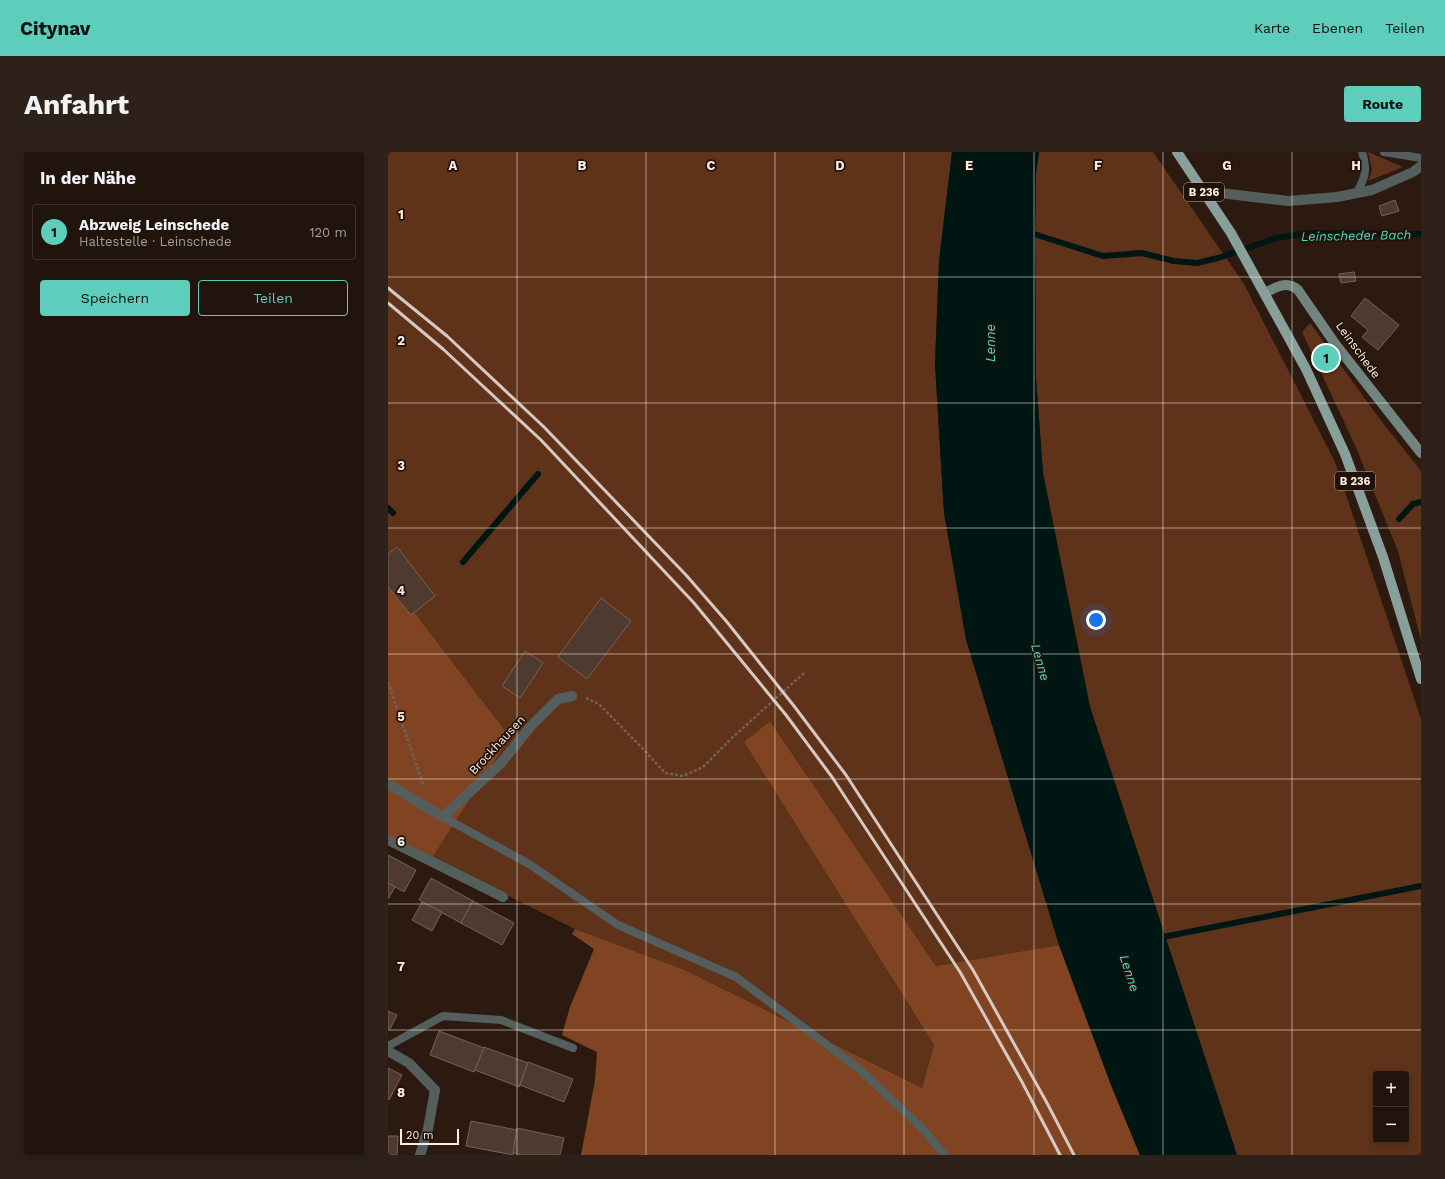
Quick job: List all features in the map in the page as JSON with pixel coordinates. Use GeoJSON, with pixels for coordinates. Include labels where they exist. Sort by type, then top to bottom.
{"type":"FeatureCollection","features":[{"type":"Feature","properties":{"kind":"main road","name":"B 236"},"geometry":{"type":"LineString","coordinates":[[1177,152],[1231,233],[1306,369],[1345,454],[1383,557],[1421,678]]}},
{"type":"Feature","properties":{"kind":"main road","name":"Leinschede"},"geometry":{"type":"LineString","coordinates":[[1265,293],[1284,284],[1291,285],[1298,290],[1336,345],[1421,453]]}},
{"type":"Feature","properties":{"kind":"street"},"geometry":{"type":"LineString","coordinates":[[1203,191],[1288,201],[1337,198],[1372,190],[1413,172],[1421,166]]}},
{"type":"Feature","properties":{"kind":"street","name":"Brockhausen"},"geometry":{"type":"LineString","coordinates":[[443,817],[501,763],[531,726],[558,699],[572,696]]}},
{"type":"Feature","properties":{"kind":"street"},"geometry":{"type":"LineString","coordinates":[[388,784],[432,809],[443,817]]}},
{"type":"Feature","properties":{"kind":"street"},"geometry":{"type":"LineString","coordinates":[[388,840],[503,897]]}},
{"type":"Feature","properties":{"kind":"street"},"geometry":{"type":"LineString","coordinates":[[388,1051],[409,1064],[435,1090],[428,1129],[420,1155]]}},
{"type":"Feature","properties":{"kind":"lane"},"geometry":{"type":"LineString","coordinates":[[1356,194],[1366,173],[1362,152]]}},
{"type":"Feature","properties":{"kind":"lane"},"geometry":{"type":"LineString","coordinates":[[1384,152],[1421,158]]}},
{"type":"Feature","properties":{"kind":"lane"},"geometry":{"type":"LineString","coordinates":[[443,817],[529,864],[618,924],[736,978],[858,1068],[922,1128],[945,1155]]}},
{"type":"Feature","properties":{"kind":"lane"},"geometry":{"type":"LineString","coordinates":[[388,1046],[443,1016],[501,1020],[573,1048]]}},
{"type":"Feature","properties":{"kind":"path"},"geometry":{"type":"LineString","coordinates":[[572,696],[588,698],[599,704],[665,773],[683,776],[703,767],[733,737],[804,674]]}},
{"type":"Feature","properties":{"kind":"path"},"geometry":{"type":"LineString","coordinates":[[388,682],[432,809]]}},
{"type":"Feature","properties":{"kind":"shaded area"},"geometry":{"type":"Polygon","coordinates":[[[388,152],[952,152],[939,261],[935,364],[944,513],[967,640],[1059,945],[936,966],[770,721],[744,742],[934,1045],[922,1088],[683,969],[575,929],[432,858],[510,737],[388,578],[388,152]]]}},
{"type":"Feature","properties":{"kind":"shaded area"},"geometry":{"type":"Polygon","coordinates":[[[1039,152],[1153,152],[1244,284],[1335,462],[1421,719],[1421,1155],[1237,1155],[1090,707],[1043,473],[1036,378],[1036,173],[1039,152]]]}},
{"type":"Feature","properties":{"kind":"shaded area"},"geometry":{"type":"Polygon","coordinates":[[[1368,152],[1403,167],[1368,181],[1372,170],[1368,152]]]}},
{"type":"Feature","properties":{"kind":"shaded area"},"geometry":{"type":"Polygon","coordinates":[[[1310,323],[1379,418],[1421,471],[1421,640],[1398,551],[1355,445],[1302,332],[1310,323]]]}},
{"type":"Feature","properties":{"kind":"shaded area"},"geometry":{"type":"Polygon","coordinates":[[[388,578],[510,737],[432,858],[388,840],[388,578]]]}},
{"type":"Feature","properties":{"kind":"shaded area"},"geometry":{"type":"Polygon","coordinates":[[[770,721],[936,966],[1059,945],[1111,1085],[1140,1155],[581,1155],[595,1080],[597,1052],[562,1035],[570,1007],[594,949],[572,934],[575,929],[683,969],[922,1088],[934,1045],[744,742],[770,721]]]}},
{"type":"Feature","properties":{"kind":"water","name":"Lenne"},"geometry":{"type":"Polygon","coordinates":[[[952,152],[1039,152],[1036,173],[1035,235],[1036,378],[1043,473],[1090,707],[1237,1155],[1140,1155],[1111,1085],[1059,945],[966,640],[944,513],[935,364],[939,261],[952,152]]]}},
{"type":"Feature","properties":{"kind":"building"},"geometry":{"type":"Polygon","coordinates":[[[1395,200],[1399,211],[1382,216],[1379,206],[1395,200]]]}},
{"type":"Feature","properties":{"kind":"building"},"geometry":{"type":"Polygon","coordinates":[[[1354,272],[1356,281],[1341,283],[1339,274],[1354,272]]]}},
{"type":"Feature","properties":{"kind":"building"},"geometry":{"type":"Polygon","coordinates":[[[1365,298],[1399,325],[1378,350],[1362,337],[1368,330],[1351,316],[1365,298]]]}},
{"type":"Feature","properties":{"kind":"building"},"geometry":{"type":"Polygon","coordinates":[[[397,547],[435,596],[411,615],[388,587],[388,554],[397,547]]]}},
{"type":"Feature","properties":{"kind":"building"},"geometry":{"type":"Polygon","coordinates":[[[601,598],[631,621],[587,679],[558,657],[601,598]]]}},
{"type":"Feature","properties":{"kind":"building"},"geometry":{"type":"Polygon","coordinates":[[[525,651],[543,663],[520,698],[502,686],[525,651]]]}},
{"type":"Feature","properties":{"kind":"building"},"geometry":{"type":"Polygon","coordinates":[[[388,855],[416,870],[404,892],[388,883],[388,855]]]}},
{"type":"Feature","properties":{"kind":"building"},"geometry":{"type":"Polygon","coordinates":[[[431,878],[473,901],[461,923],[419,900],[431,878]]]}},
{"type":"Feature","properties":{"kind":"building"},"geometry":{"type":"Polygon","coordinates":[[[388,883],[395,887],[388,899],[388,883]]]}},
{"type":"Feature","properties":{"kind":"building"},"geometry":{"type":"Polygon","coordinates":[[[473,901],[514,923],[502,945],[461,923],[473,901]]]}},
{"type":"Feature","properties":{"kind":"building"},"geometry":{"type":"Polygon","coordinates":[[[422,902],[442,912],[432,931],[412,920],[422,902]]]}},
{"type":"Feature","properties":{"kind":"building"},"geometry":{"type":"Polygon","coordinates":[[[388,1011],[397,1015],[390,1029],[388,1028],[388,1011]]]}},
{"type":"Feature","properties":{"kind":"building"},"geometry":{"type":"Polygon","coordinates":[[[439,1031],[484,1048],[474,1072],[430,1055],[439,1031]]]}},
{"type":"Feature","properties":{"kind":"building"},"geometry":{"type":"Polygon","coordinates":[[[484,1047],[528,1063],[519,1087],[475,1070],[484,1047]]]}},
{"type":"Feature","properties":{"kind":"building"},"geometry":{"type":"Polygon","coordinates":[[[528,1062],[573,1079],[564,1102],[520,1085],[528,1062]]]}},
{"type":"Feature","properties":{"kind":"building"},"geometry":{"type":"Polygon","coordinates":[[[388,1068],[402,1075],[389,1100],[388,1099],[388,1068]]]}},
{"type":"Feature","properties":{"kind":"building"},"geometry":{"type":"Polygon","coordinates":[[[471,1121],[517,1130],[513,1155],[466,1146],[471,1121]]]}},
{"type":"Feature","properties":{"kind":"building"},"geometry":{"type":"Polygon","coordinates":[[[517,1128],[564,1138],[560,1155],[521,1155],[513,1153],[517,1128]]]}},
{"type":"Feature","properties":{"kind":"building"},"geometry":{"type":"Polygon","coordinates":[[[388,1136],[398,1136],[397,1155],[388,1155],[388,1136]]]}},
{"type":"Feature","properties":{"kind":"waterway","name":"Leinscheder Bach"},"geometry":{"type":"LineString","coordinates":[[1028,232],[1103,256],[1142,253],[1174,261],[1197,263],[1218,258],[1277,238],[1306,233],[1421,234]]}},
{"type":"Feature","properties":{"kind":"waterway"},"geometry":{"type":"LineString","coordinates":[[463,562],[538,474]]}},
{"type":"Feature","properties":{"kind":"waterway"},"geometry":{"type":"LineString","coordinates":[[1399,519],[1413,504],[1421,502]]}},
{"type":"Feature","properties":{"kind":"waterway"},"geometry":{"type":"LineString","coordinates":[[388,508],[393,513]]}},
{"type":"Feature","properties":{"kind":"waterway"},"geometry":{"type":"LineString","coordinates":[[1158,938],[1421,886]]}},
{"type":"Feature","properties":{"kind":"railway"},"geometry":{"type":"LineString","coordinates":[[388,288],[447,336],[544,427],[686,575],[727,622],[794,706],[846,775],[973,970],[1047,1103],[1074,1155]]}},
{"type":"Feature","properties":{"kind":"railway"},"geometry":{"type":"LineString","coordinates":[[388,303],[443,349],[541,440],[694,603],[786,715],[832,777],[960,972],[1022,1082],[1060,1155]]}},
{"type":"Feature","properties":{"kind":"place","name":"Abzweig Leinschede"},"geometry":{"type":"Point","coordinates":[1326,358]}}]}
